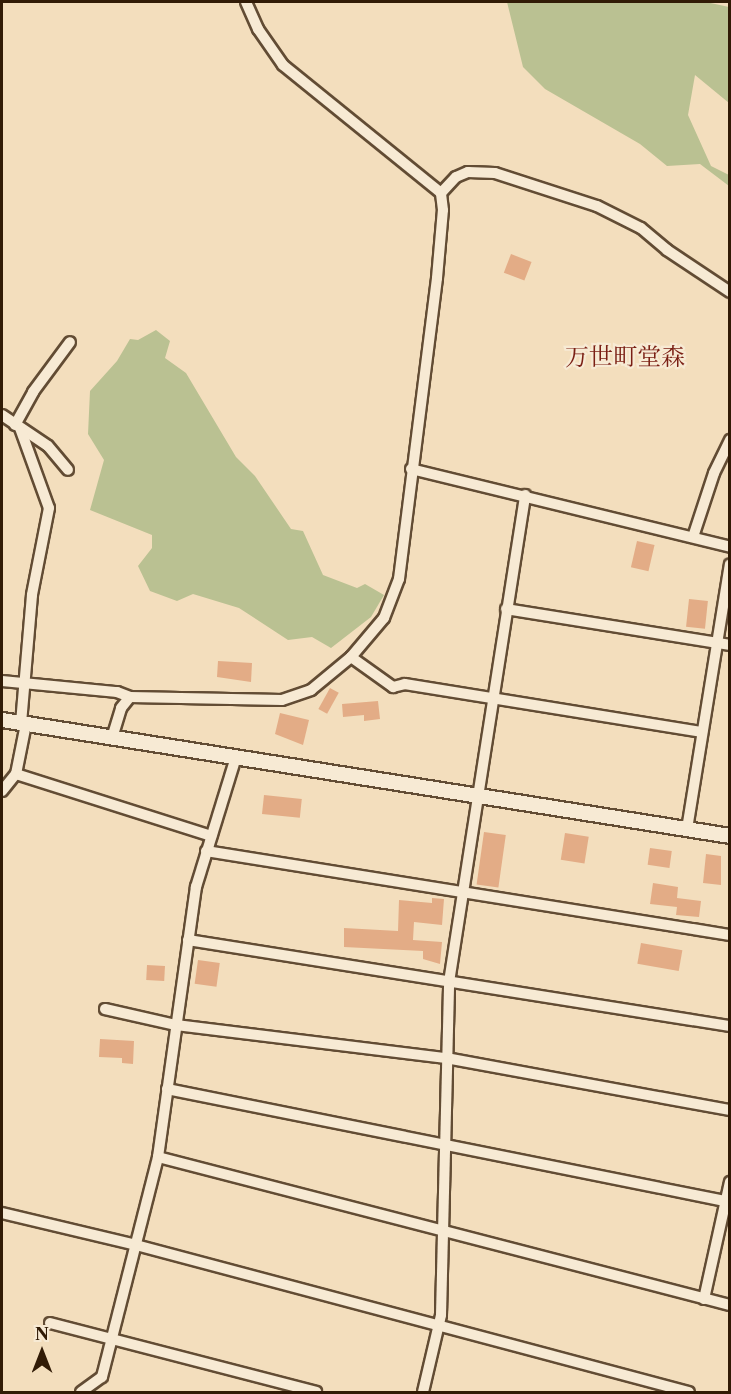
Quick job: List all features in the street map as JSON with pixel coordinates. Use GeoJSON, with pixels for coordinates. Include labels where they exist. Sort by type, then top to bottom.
{"type":"FeatureCollection","features":[{"type":"Feature","properties":{"kind":"street"},"geometry":{"type":"LineString","coordinates":[[246,2],[258,29],[283,64],[417,170],[441,193]]}},
{"type":"Feature","properties":{"kind":"street"},"geometry":{"type":"LineString","coordinates":[[2,681],[23,681],[117,692],[130,697],[282,700],[311,690],[351,657],[392,603],[399,579],[411,469],[437,278],[443,210],[441,193],[447,183],[468,172],[495,173],[520,179],[626,220],[729,292]]}},
{"type":"Feature","properties":{"kind":"street"},"geometry":{"type":"LineString","coordinates":[[2,791],[16,774],[24,723],[23,681],[32,595],[49,508],[17,426],[33,392],[70,342]]}},
{"type":"Feature","properties":{"kind":"street"},"geometry":{"type":"LineString","coordinates":[[2,415],[48,446],[68,470]]}},
{"type":"Feature","properties":{"kind":"street"},"geometry":{"type":"LineString","coordinates":[[693,537],[714,472],[729,440]]}},
{"type":"Feature","properties":{"kind":"street"},"geometry":{"type":"LineString","coordinates":[[411,469],[525,495],[729,547]]}},
{"type":"Feature","properties":{"kind":"street"},"geometry":{"type":"LineString","coordinates":[[423,1392],[440,1327],[442,1143],[449,982],[460,892],[525,495]]}},
{"type":"Feature","properties":{"kind":"street"},"geometry":{"type":"LineString","coordinates":[[687,829],[729,564]]}},
{"type":"Feature","properties":{"kind":"street"},"geometry":{"type":"LineString","coordinates":[[506,609],[729,645]]}},
{"type":"Feature","properties":{"kind":"street"},"geometry":{"type":"LineString","coordinates":[[351,657],[393,687],[405,684],[702,732]]}},
{"type":"Feature","properties":{"kind":"street"},"geometry":{"type":"LineString","coordinates":[[111,738],[121,708],[130,697]]}},
{"type":"Feature","properties":{"kind":"street"},"geometry":{"type":"LineString","coordinates":[[2,720],[729,836]]}},
{"type":"Feature","properties":{"kind":"street"},"geometry":{"type":"LineString","coordinates":[[81,1392],[102,1377],[158,1157],[196,887],[236,757]]}},
{"type":"Feature","properties":{"kind":"street"},"geometry":{"type":"LineString","coordinates":[[16,774],[211,836]]}},
{"type":"Feature","properties":{"kind":"street"},"geometry":{"type":"LineString","coordinates":[[206,851],[729,935]]}},
{"type":"Feature","properties":{"kind":"street"},"geometry":{"type":"LineString","coordinates":[[188,940],[729,1026]]}},
{"type":"Feature","properties":{"kind":"street"},"geometry":{"type":"LineString","coordinates":[[105,1009],[176,1024],[446,1058],[729,1110]]}},
{"type":"Feature","properties":{"kind":"street"},"geometry":{"type":"LineString","coordinates":[[167,1089],[725,1201]]}},
{"type":"Feature","properties":{"kind":"street"},"geometry":{"type":"LineString","coordinates":[[158,1157],[729,1305]]}},
{"type":"Feature","properties":{"kind":"street"},"geometry":{"type":"LineString","coordinates":[[704,1299],[729,1182]]}},
{"type":"Feature","properties":{"kind":"street"},"geometry":{"type":"LineString","coordinates":[[2,1213],[136,1245],[689,1392]]}},
{"type":"Feature","properties":{"kind":"street"},"geometry":{"type":"LineString","coordinates":[[50,1323],[316,1392]]}},
{"type":"Feature","properties":{"kind":"green space"},"geometry":{"type":"Polygon","coordinates":[[[507,2],[706,2],[729,7],[729,103],[695,75],[688,115],[711,166],[729,175],[729,186],[700,164],[667,166],[640,144],[545,89],[523,67],[507,2]]]}},
{"type":"Feature","properties":{"kind":"green space"},"geometry":{"type":"Polygon","coordinates":[[[156,330],[170,341],[165,358],[186,373],[236,457],[255,476],[291,529],[303,531],[323,575],[357,588],[365,584],[384,595],[371,617],[331,648],[312,637],[288,640],[239,608],[193,594],[177,601],[150,591],[138,566],[152,548],[152,535],[90,510],[104,460],[88,434],[90,391],[117,361],[130,339],[138,340],[156,330]]]}},
{"type":"Feature","properties":{"kind":"building"},"geometry":{"type":"Polygon","coordinates":[[[511,254],[532,262],[524,281],[504,273],[511,254]]]}},
{"type":"Feature","properties":{"kind":"building"},"geometry":{"type":"Polygon","coordinates":[[[637,541],[655,545],[648,571],[631,567],[637,541]]]}},
{"type":"Feature","properties":{"kind":"building"},"geometry":{"type":"Polygon","coordinates":[[[689,599],[708,601],[705,629],[686,627],[689,599]]]}},
{"type":"Feature","properties":{"kind":"building"},"geometry":{"type":"Polygon","coordinates":[[[218,661],[252,663],[251,682],[217,677],[218,661]]]}},
{"type":"Feature","properties":{"kind":"building"},"geometry":{"type":"Polygon","coordinates":[[[330,688],[339,693],[327,714],[318,709],[330,688]]]}},
{"type":"Feature","properties":{"kind":"building"},"geometry":{"type":"Polygon","coordinates":[[[378,701],[380,719],[364,721],[364,715],[343,717],[342,704],[378,701]]]}},
{"type":"Feature","properties":{"kind":"building"},"geometry":{"type":"Polygon","coordinates":[[[280,713],[309,720],[303,745],[275,734],[280,713]]]}},
{"type":"Feature","properties":{"kind":"building"},"geometry":{"type":"Polygon","coordinates":[[[264,795],[302,799],[300,818],[262,814],[264,795]]]}},
{"type":"Feature","properties":{"kind":"building"},"geometry":{"type":"Polygon","coordinates":[[[484,832],[506,835],[498,888],[477,884],[484,832]]]}},
{"type":"Feature","properties":{"kind":"building"},"geometry":{"type":"Polygon","coordinates":[[[565,833],[589,837],[584,863],[561,860],[565,833]]]}},
{"type":"Feature","properties":{"kind":"building"},"geometry":{"type":"Polygon","coordinates":[[[650,848],[672,851],[669,868],[648,865],[650,848]]]}},
{"type":"Feature","properties":{"kind":"building"},"geometry":{"type":"Polygon","coordinates":[[[706,854],[721,856],[721,885],[703,883],[706,854]]]}},
{"type":"Feature","properties":{"kind":"building"},"geometry":{"type":"Polygon","coordinates":[[[653,883],[678,887],[677,898],[701,901],[699,917],[676,915],[677,907],[650,904],[653,883]]]}},
{"type":"Feature","properties":{"kind":"building"},"geometry":{"type":"Polygon","coordinates":[[[432,898],[444,899],[442,925],[414,922],[413,940],[442,942],[440,964],[423,959],[423,951],[344,947],[344,928],[398,931],[399,900],[432,903],[432,898]]]}},
{"type":"Feature","properties":{"kind":"building"},"geometry":{"type":"Polygon","coordinates":[[[641,943],[682,950],[679,971],[637,964],[641,943]]]}},
{"type":"Feature","properties":{"kind":"building"},"geometry":{"type":"Polygon","coordinates":[[[198,960],[220,963],[216,987],[195,984],[198,960]]]}},
{"type":"Feature","properties":{"kind":"building"},"geometry":{"type":"Polygon","coordinates":[[[147,965],[165,966],[164,981],[146,980],[147,965]]]}},
{"type":"Feature","properties":{"kind":"building"},"geometry":{"type":"Polygon","coordinates":[[[100,1039],[134,1041],[133,1064],[122,1063],[122,1058],[99,1057],[100,1039]]]}},
{"type":"Feature","properties":{"kind":"district","name":"万世町堂森"},"geometry":{"type":"Point","coordinates":[625,357]}}]}
